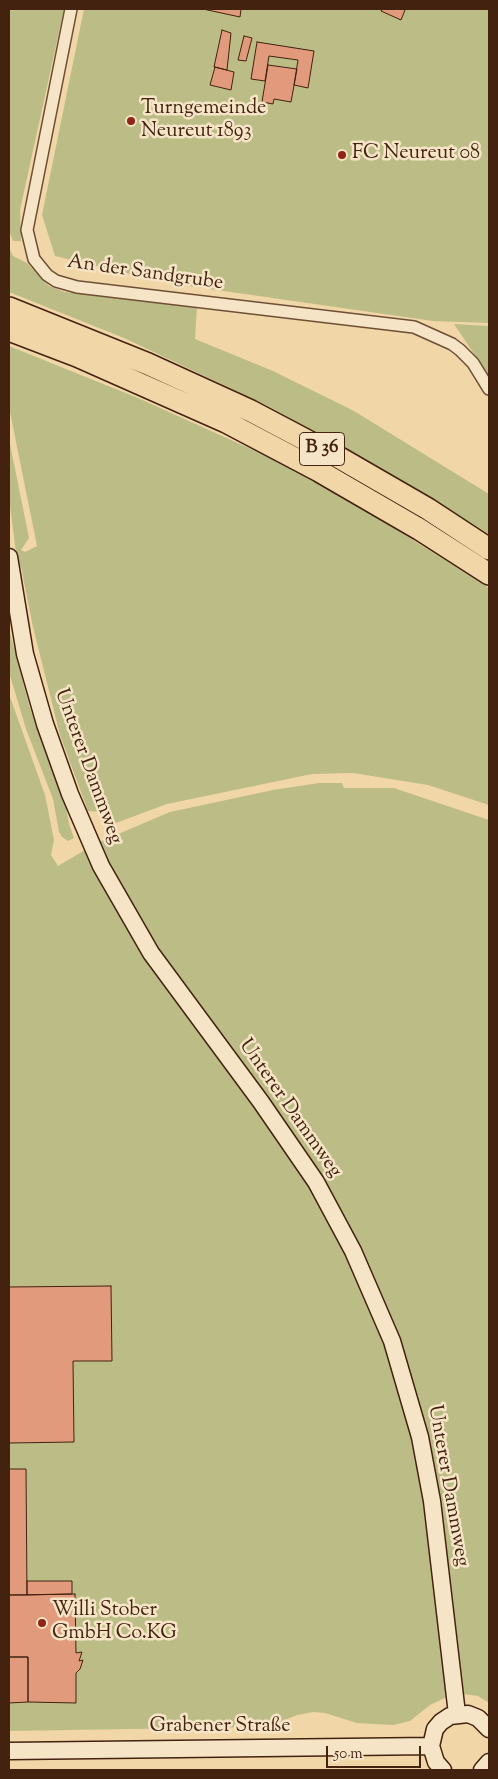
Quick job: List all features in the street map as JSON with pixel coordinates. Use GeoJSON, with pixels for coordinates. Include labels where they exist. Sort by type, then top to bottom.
{"type":"FeatureCollection","features":[{"type":"Feature","properties":{"kind":"highway","name":"B 36"},"geometry":{"type":"LineString","coordinates":[[9,308],[148,364],[251,411],[338,457],[428,509],[489,548]]}},
{"type":"Feature","properties":{"kind":"highway","name":"B 36"},"geometry":{"type":"LineString","coordinates":[[9,330],[77,356],[226,422],[320,470],[419,528],[489,574]]}},
{"type":"Feature","properties":{"kind":"main road","name":"Unterer Dammweg"},"geometry":{"type":"LineString","coordinates":[[9,557],[25,654],[45,724],[70,794],[101,866],[151,953],[261,1102],[316,1182],[353,1251],[392,1341],[418,1428],[432,1501],[458,1714]]}},
{"type":"Feature","properties":{"kind":"main road"},"geometry":{"type":"LineString","coordinates":[[443,1770],[436,1762],[431,1746],[435,1729],[441,1722],[458,1714],[468,1714],[478,1718],[489,1729]]}},
{"type":"Feature","properties":{"kind":"main road","name":"Grabener Straße"},"geometry":{"type":"LineString","coordinates":[[9,1751],[431,1746]]}},
{"type":"Feature","properties":{"kind":"main road"},"geometry":{"type":"LineString","coordinates":[[482,1770],[489,1762]]}},
{"type":"Feature","properties":{"kind":"street","name":"An der Sandgrube"},"geometry":{"type":"LineString","coordinates":[[71,9],[27,230],[34,259],[46,275],[56,281],[77,287],[414,327],[452,344],[460,350],[473,363],[489,389]]}},
{"type":"Feature","properties":{"kind":"green space"},"geometry":{"type":"Polygon","coordinates":[[[9,9],[64,9],[20,210],[21,241],[13,241],[9,231],[9,9]]]}},
{"type":"Feature","properties":{"kind":"green space","name":"FC Neureut 08"},"geometry":{"type":"Polygon","coordinates":[[[84,9],[489,9],[489,323],[433,321],[168,283],[55,256],[42,215],[84,9]]]}},
{"type":"Feature","properties":{"kind":"green space"},"geometry":{"type":"Polygon","coordinates":[[[9,248],[13,256],[27,263],[49,286],[65,292],[197,307],[195,339],[273,371],[354,411],[489,494],[489,534],[410,485],[268,406],[124,338],[9,292],[9,248]]]}},
{"type":"Feature","properties":{"kind":"green space"},"geometry":{"type":"Polygon","coordinates":[[[454,324],[489,326],[489,376],[454,324]]]}},
{"type":"Feature","properties":{"kind":"green space"},"geometry":{"type":"Polygon","coordinates":[[[9,346],[138,398],[262,454],[320,484],[378,518],[489,588],[489,805],[428,785],[353,773],[312,774],[167,804],[113,824],[103,812],[88,811],[60,735],[33,627],[21,567],[18,568],[9,498],[9,439],[29,538],[21,550],[25,552],[37,546],[9,407],[9,346]]]}},
{"type":"Feature","properties":{"kind":"green space"},"geometry":{"type":"Polygon","coordinates":[[[9,629],[29,705],[66,807],[74,838],[68,841],[59,832],[53,799],[26,729],[9,672],[9,629]]]}},
{"type":"Feature","properties":{"kind":"green space"},"geometry":{"type":"Polygon","coordinates":[[[9,694],[45,795],[54,840],[51,855],[58,866],[97,843],[170,812],[273,790],[319,783],[342,783],[344,788],[394,788],[489,820],[489,1703],[478,1696],[455,1693],[430,1705],[410,1721],[393,1725],[357,1723],[325,1713],[313,1712],[297,1715],[273,1725],[255,1727],[9,1731],[9,694]]]}},
{"type":"Feature","properties":{"kind":"building"},"geometry":{"type":"Polygon","coordinates":[[[203,9],[241,9],[240,17],[203,9]]]}},
{"type":"Feature","properties":{"kind":"building"},"geometry":{"type":"Polygon","coordinates":[[[382,9],[405,10],[401,20],[381,11],[382,9]]]}},
{"type":"Feature","properties":{"kind":"building"},"geometry":{"type":"Polygon","coordinates":[[[222,30],[231,33],[227,70],[214,67],[222,30]]]}},
{"type":"Feature","properties":{"kind":"building"},"geometry":{"type":"Polygon","coordinates":[[[244,36],[252,38],[246,61],[238,60],[244,36]]]}},
{"type":"Feature","properties":{"kind":"building"},"geometry":{"type":"Polygon","coordinates":[[[257,42],[314,51],[308,88],[294,85],[298,60],[269,56],[265,81],[251,79],[257,42]]]}},
{"type":"Feature","properties":{"kind":"building"},"geometry":{"type":"Polygon","coordinates":[[[268,65],[297,69],[291,102],[274,99],[273,104],[262,102],[268,65]]]}},
{"type":"Feature","properties":{"kind":"building"},"geometry":{"type":"Polygon","coordinates":[[[215,67],[234,72],[231,90],[210,85],[215,67]]]}},
{"type":"Feature","properties":{"kind":"building"},"geometry":{"type":"Polygon","coordinates":[[[111,1286],[112,1361],[73,1361],[74,1442],[9,1443],[9,1287],[111,1286]]]}},
{"type":"Feature","properties":{"kind":"building","name":"Willi Stober GmbH Co.KG"},"geometry":{"type":"Polygon","coordinates":[[[9,1469],[26,1469],[27,1595],[9,1595],[9,1469]]]}},
{"type":"Feature","properties":{"kind":"building"},"geometry":{"type":"Polygon","coordinates":[[[27,1581],[72,1581],[72,1594],[27,1595],[27,1581]]]}},
{"type":"Feature","properties":{"kind":"building","name":"Willi Stober GmbH Co.KG"},"geometry":{"type":"Polygon","coordinates":[[[75,1594],[76,1653],[82,1652],[79,1661],[83,1660],[80,1669],[76,1673],[76,1703],[28,1702],[28,1657],[9,1657],[9,1595],[75,1594]]]}},
{"type":"Feature","properties":{"kind":"building","name":"Willi Stober GmbH Co.KG"},"geometry":{"type":"Polygon","coordinates":[[[9,1657],[28,1657],[28,1702],[9,1703],[9,1657]]]}},
{"type":"Feature","properties":{"kind":"place","name":"Turngemeinde Neureut 1893"},"geometry":{"type":"Point","coordinates":[131,121]}},
{"type":"Feature","properties":{"kind":"place","name":"FC Neureut 08"},"geometry":{"type":"Point","coordinates":[342,155]}},
{"type":"Feature","properties":{"kind":"place","name":"Willi Stober GmbH Co.KG"},"geometry":{"type":"Point","coordinates":[42,1623]}}]}
